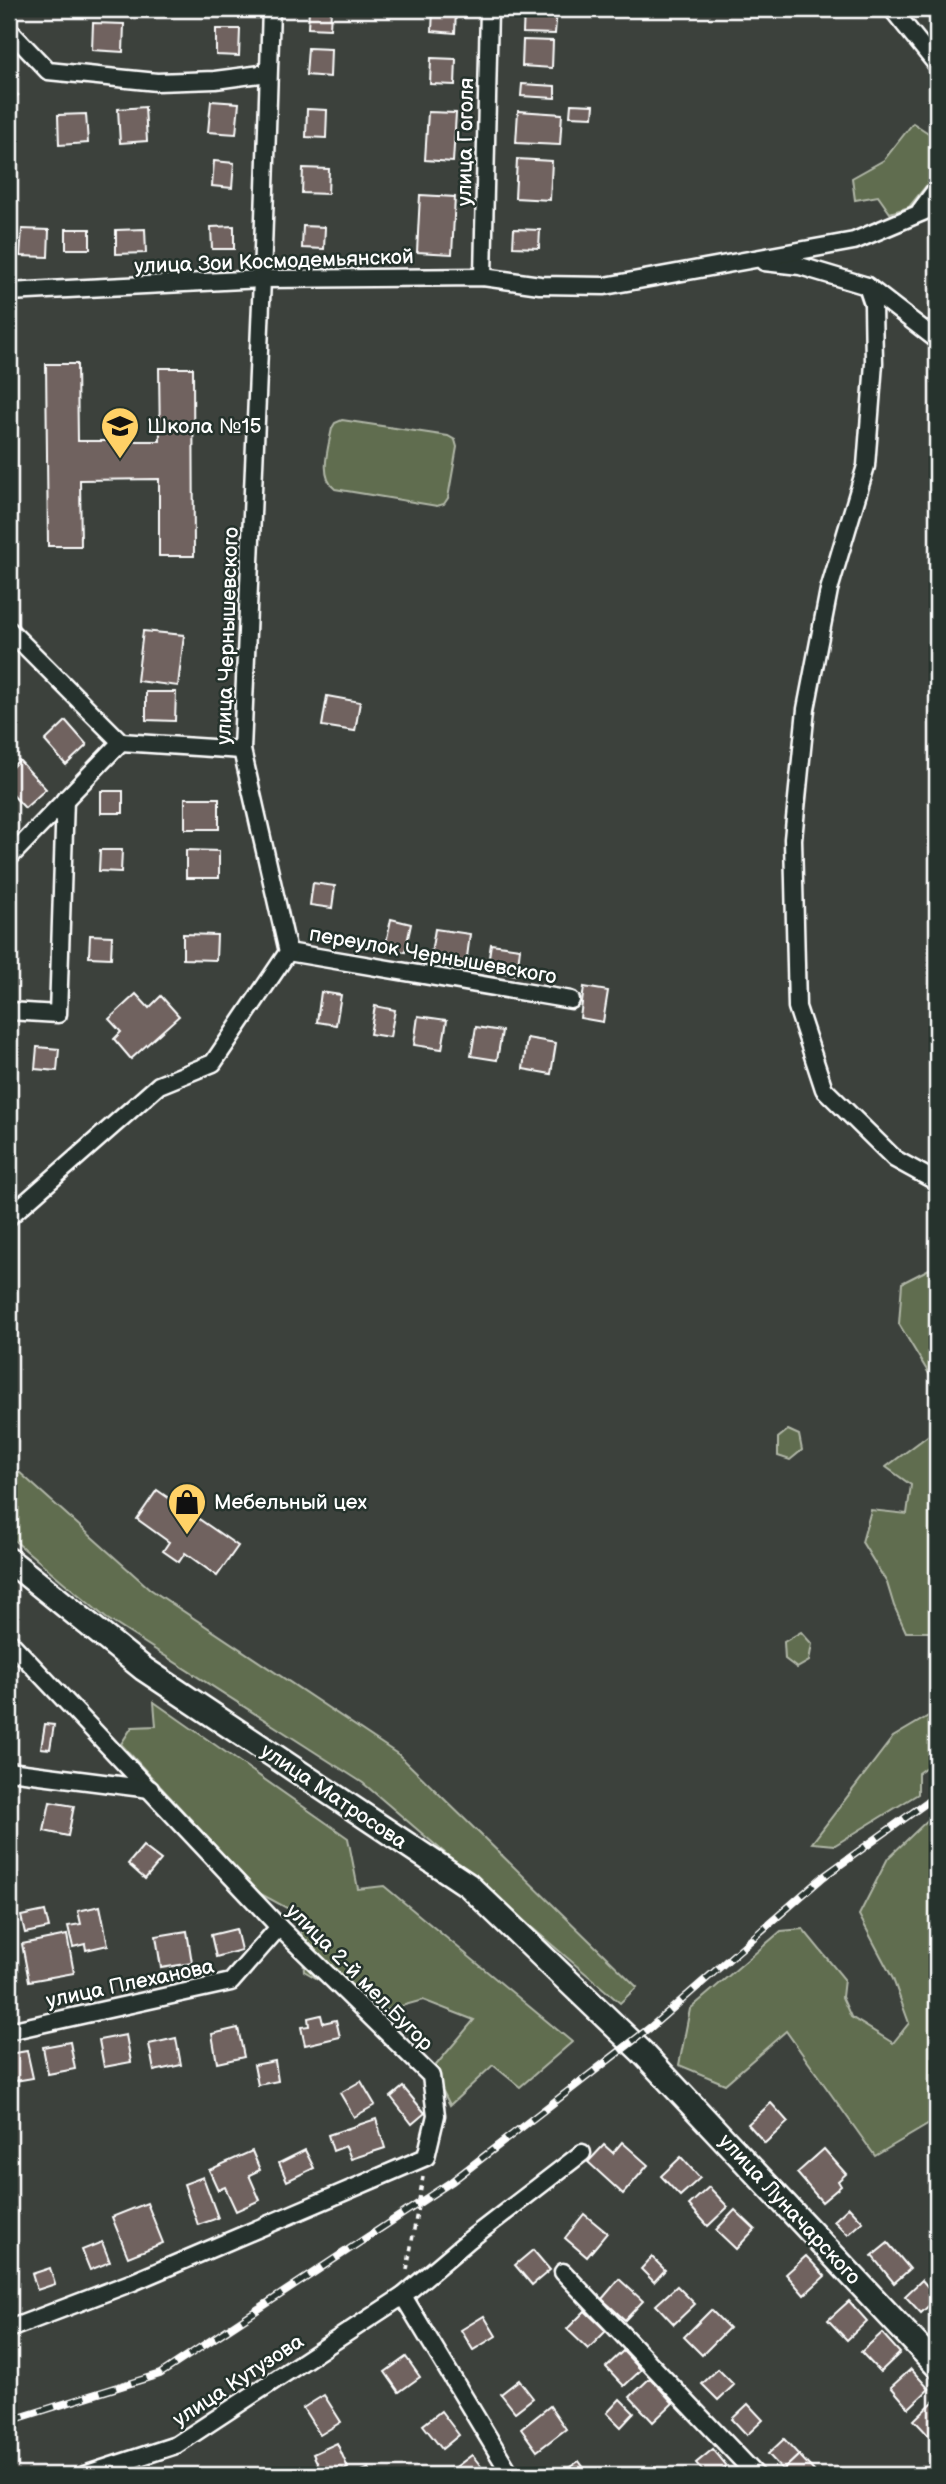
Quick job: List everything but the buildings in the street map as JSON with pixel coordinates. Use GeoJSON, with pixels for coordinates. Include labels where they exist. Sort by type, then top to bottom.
{"type":"FeatureCollection","features":[{"type":"Feature","properties":{"kind":"main road","name":"улица Матросова"},"geometry":{"type":"LineString","coordinates":[[9,1560],[144,1669],[468,1885],[642,2052]]}},
{"type":"Feature","properties":{"kind":"main road","name":"улица Луначарского"},"geometry":{"type":"LineString","coordinates":[[642,2052],[937,2366]]}},
{"type":"Feature","properties":{"kind":"street","name":"улица Чернышевского"},"geometry":{"type":"LineString","coordinates":[[271,9],[242,750],[288,952]]}},
{"type":"Feature","properties":{"kind":"street","name":"улица Гоголя"},"geometry":{"type":"LineString","coordinates":[[483,277],[489,9]]}},
{"type":"Feature","properties":{"kind":"street"},"geometry":{"type":"LineString","coordinates":[[892,9],[937,65]]}},
{"type":"Feature","properties":{"kind":"street"},"geometry":{"type":"LineString","coordinates":[[9,30],[48,71],[157,82],[215,80],[268,73]]}},
{"type":"Feature","properties":{"kind":"street"},"geometry":{"type":"LineString","coordinates":[[920,212],[937,188]]}},
{"type":"Feature","properties":{"kind":"street","name":"улица Зои Космодемьянской"},"geometry":{"type":"LineString","coordinates":[[9,292],[262,279],[483,277],[540,285],[605,286],[854,241],[937,206]]}},
{"type":"Feature","properties":{"kind":"street"},"geometry":{"type":"LineString","coordinates":[[747,260],[800,266],[867,286],[937,340]]}},
{"type":"Feature","properties":{"kind":"street"},"geometry":{"type":"LineString","coordinates":[[867,286],[873,304],[874,363],[866,466],[829,590],[806,709],[793,839],[797,1007],[824,1089],[895,1159],[937,1182]]}},
{"type":"Feature","properties":{"kind":"street"},"geometry":{"type":"LineString","coordinates":[[9,630],[121,742],[242,750]]}},
{"type":"Feature","properties":{"kind":"street"},"geometry":{"type":"LineString","coordinates":[[9,858],[121,742]]}},
{"type":"Feature","properties":{"kind":"street"},"geometry":{"type":"LineString","coordinates":[[9,1011],[58,1014],[65,799]]}},
{"type":"Feature","properties":{"kind":"street"},"geometry":{"type":"LineString","coordinates":[[9,1217],[159,1085],[213,1063],[288,952]]}},
{"type":"Feature","properties":{"kind":"street","name":"переулок Чернышевского"},"geometry":{"type":"LineString","coordinates":[[288,952],[571,1000]]}},
{"type":"Feature","properties":{"kind":"street","name":"улица 2-й мел.Бугор"},"geometry":{"type":"LineString","coordinates":[[9,1641],[279,1927],[431,2077],[436,2115],[426,2157]]}},
{"type":"Feature","properties":{"kind":"street"},"geometry":{"type":"LineString","coordinates":[[9,1771],[150,1790]]}},
{"type":"Feature","properties":{"kind":"street","name":"улица Плеханова"},"geometry":{"type":"LineString","coordinates":[[9,2031],[231,1982],[279,1927]]}},
{"type":"Feature","properties":{"kind":"street","name":"улица Кутузова"},"geometry":{"type":"LineString","coordinates":[[84,2475],[176,2445],[403,2296],[469,2240],[582,2153]]}},
{"type":"Feature","properties":{"kind":"street"},"geometry":{"type":"LineString","coordinates":[[9,2329],[133,2282],[426,2157]]}},
{"type":"Feature","properties":{"kind":"street"},"geometry":{"type":"LineString","coordinates":[[563,2272],[755,2475]]}},
{"type":"Feature","properties":{"kind":"street"},"geometry":{"type":"LineString","coordinates":[[403,2296],[511,2475]]}},
{"type":"Feature","properties":{"kind":"path"},"geometry":{"type":"LineString","coordinates":[[403,2296],[426,2157]]}},
{"type":"Feature","properties":{"kind":"green space"},"geometry":{"type":"Polygon","coordinates":[[[913,123],[933,136],[935,175],[909,207],[890,213],[878,196],[855,200],[852,178],[884,160],[913,123]]]}},
{"type":"Feature","properties":{"kind":"green space"},"geometry":{"type":"Polygon","coordinates":[[[342,420],[448,436],[455,440],[457,447],[448,498],[444,504],[437,506],[335,489],[327,477],[326,460],[332,428],[342,420]]]}},
{"type":"Feature","properties":{"kind":"green space"},"geometry":{"type":"Polygon","coordinates":[[[937,1265],[937,1387],[899,1324],[902,1283],[937,1265]]]}},
{"type":"Feature","properties":{"kind":"green space"},"geometry":{"type":"Polygon","coordinates":[[[937,1429],[937,1632],[906,1632],[887,1583],[862,1542],[871,1510],[907,1514],[911,1485],[886,1467],[937,1429]]]}},
{"type":"Feature","properties":{"kind":"green space"},"geometry":{"type":"Polygon","coordinates":[[[788,1430],[799,1435],[802,1450],[790,1460],[778,1456],[778,1438],[788,1430]]]}},
{"type":"Feature","properties":{"kind":"green space"},"geometry":{"type":"Polygon","coordinates":[[[9,1463],[150,1589],[399,1755],[637,1987],[620,2003],[363,1783],[106,1618],[9,1536],[9,1463]]]}},
{"type":"Feature","properties":{"kind":"green space"},"geometry":{"type":"Polygon","coordinates":[[[801,1632],[812,1644],[809,1661],[797,1668],[785,1659],[784,1642],[801,1632]]]}},
{"type":"Feature","properties":{"kind":"green space"},"geometry":{"type":"Polygon","coordinates":[[[154,1702],[348,1838],[358,1889],[384,1886],[572,2042],[520,2087],[493,2065],[450,2105],[432,2070],[474,2020],[423,2000],[376,2013],[304,1971],[300,1915],[259,1893],[121,1744],[132,1727],[156,1726],[154,1702]]]}},
{"type":"Feature","properties":{"kind":"green space"},"geometry":{"type":"Polygon","coordinates":[[[937,1711],[937,1759],[918,1773],[918,1794],[835,1845],[812,1843],[893,1737],[937,1711]]]}},
{"type":"Feature","properties":{"kind":"green space"},"geometry":{"type":"Polygon","coordinates":[[[937,1811],[937,2140],[931,2123],[875,2156],[786,2031],[725,2084],[679,2065],[690,2009],[781,1931],[803,1929],[844,1979],[842,1997],[851,2017],[893,2043],[909,2023],[893,1979],[859,1915],[888,1858],[937,1811]]]}},
{"type":"Feature","properties":{"kind":"railway"},"geometry":{"type":"LineString","coordinates":[[9,2421],[160,2374],[451,2182],[651,2027],[823,1877],[937,1795]]}},
{"type":"Feature","properties":{"kind":"place","name":"Школа №15"},"geometry":{"type":"Point","coordinates":[120,460]}},
{"type":"Feature","properties":{"kind":"place","name":"Мебельный цех"},"geometry":{"type":"Point","coordinates":[187,1536]}}]}
